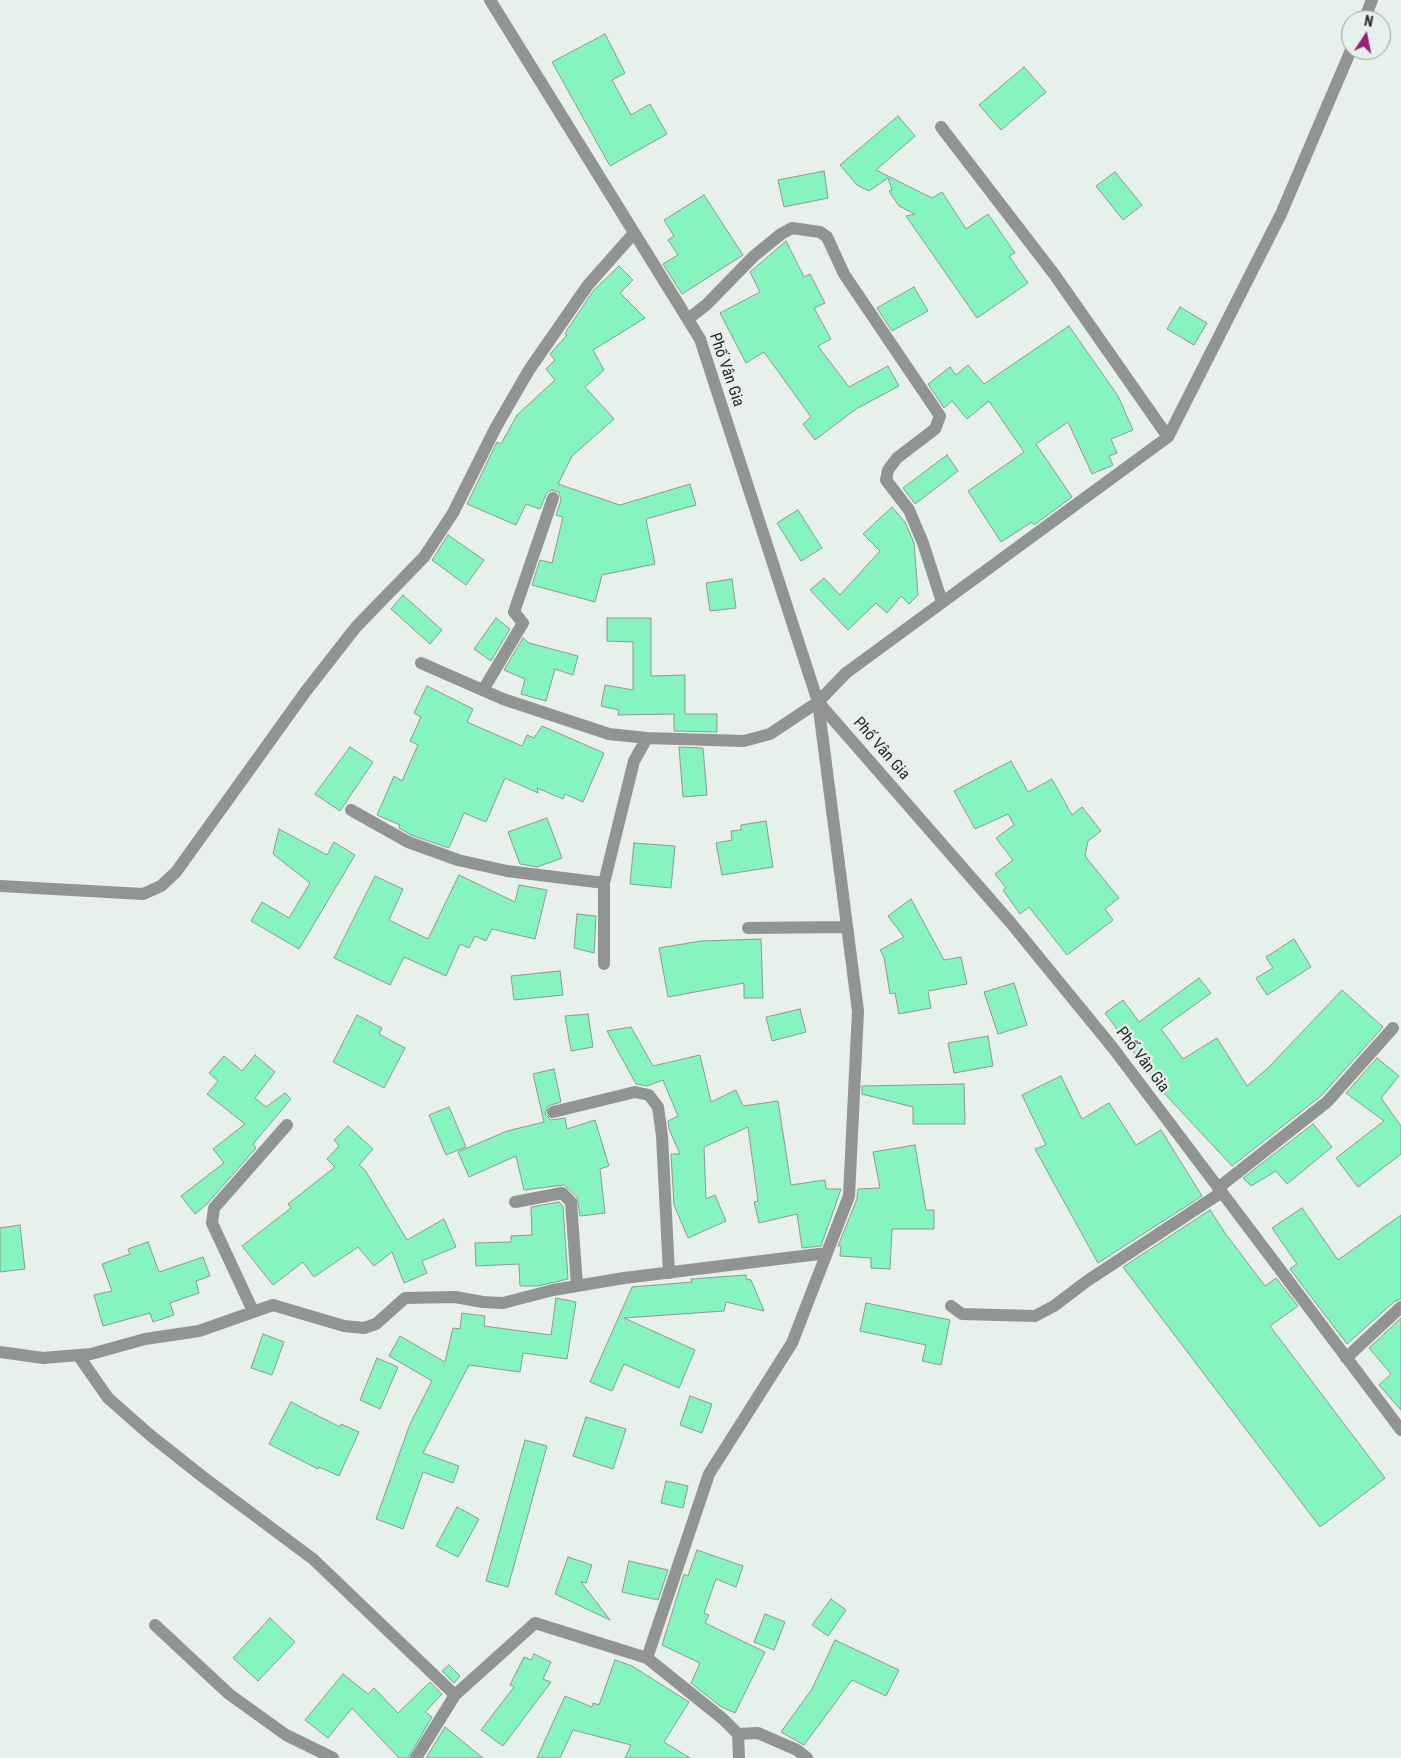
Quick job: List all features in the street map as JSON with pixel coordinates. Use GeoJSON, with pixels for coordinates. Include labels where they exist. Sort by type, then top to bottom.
{"type":"FeatureCollection","features":[{"type":"Feature","properties":{"kind":"street","name":"Phố Vân Gia"},"geometry":{"type":"LineString","coordinates":[[490,0],[700,338],[818,702],[1016,929],[1112,1048],[1401,1430]]}},
{"type":"Feature","properties":{"kind":"street"},"geometry":{"type":"LineString","coordinates":[[420,663],[483,690],[609,734],[647,738],[744,740],[770,734],[818,702],[846,673],[1168,437],[1281,214],[1347,60]]}},
{"type":"Feature","properties":{"kind":"street"},"geometry":{"type":"LineString","coordinates":[[941,127],[1054,274],[1168,437]]}},
{"type":"Feature","properties":{"kind":"street"},"geometry":{"type":"LineString","coordinates":[[688,320],[706,305],[754,256],[780,234],[792,228],[820,232],[827,237],[844,274],[940,416],[936,429],[896,458],[888,470],[886,480],[909,510],[923,543],[942,602]]}},
{"type":"Feature","properties":{"kind":"street"},"geometry":{"type":"LineString","coordinates":[[0,886],[143,894],[161,886],[176,872],[306,691],[356,627],[424,557],[453,513],[496,427],[529,370],[588,285],[634,233]]}},
{"type":"Feature","properties":{"kind":"street"},"geometry":{"type":"LineString","coordinates":[[483,690],[523,623],[514,612],[553,498]]}},
{"type":"Feature","properties":{"kind":"street"},"geometry":{"type":"LineString","coordinates":[[647,1658],[709,1474],[792,1343],[849,1196],[858,1011],[818,702]]}},
{"type":"Feature","properties":{"kind":"street"},"geometry":{"type":"LineString","coordinates":[[604,964],[604,883],[634,761],[647,738]]}},
{"type":"Feature","properties":{"kind":"street"},"geometry":{"type":"LineString","coordinates":[[351,810],[408,842],[458,860],[507,871],[604,883]]}},
{"type":"Feature","properties":{"kind":"street"},"geometry":{"type":"LineString","coordinates":[[748,928],[847,928]]}},
{"type":"Feature","properties":{"kind":"street"},"geometry":{"type":"LineString","coordinates":[[951,1306],[962,1314],[1035,1316],[1220,1190],[1327,1102],[1393,1028]]}},
{"type":"Feature","properties":{"kind":"street"},"geometry":{"type":"LineString","coordinates":[[553,1112],[635,1092],[649,1095],[658,1107],[662,1136],[669,1273]]}},
{"type":"Feature","properties":{"kind":"street"},"geometry":{"type":"LineString","coordinates":[[253,1311],[212,1222],[214,1208],[287,1125]]}},
{"type":"Feature","properties":{"kind":"street"},"geometry":{"type":"LineString","coordinates":[[515,1202],[562,1193],[571,1202],[577,1286]]}},
{"type":"Feature","properties":{"kind":"street"},"geometry":{"type":"LineString","coordinates":[[0,1352],[43,1358],[91,1354],[145,1339],[199,1331],[267,1306],[280,1305],[344,1326],[364,1328],[376,1324],[405,1298],[455,1297],[503,1303],[577,1286],[827,1253]]}},
{"type":"Feature","properties":{"kind":"street"},"geometry":{"type":"LineString","coordinates":[[1346,1358],[1401,1307]]}},
{"type":"Feature","properties":{"kind":"street"},"geometry":{"type":"LineString","coordinates":[[78,1355],[108,1398],[150,1435],[203,1477],[313,1559],[456,1695]]}},
{"type":"Feature","properties":{"kind":"street"},"geometry":{"type":"LineString","coordinates":[[416,1758],[456,1695],[535,1623],[647,1658],[723,1719],[738,1734],[739,1758]]}},
{"type":"Feature","properties":{"kind":"street"},"geometry":{"type":"LineString","coordinates":[[155,1625],[229,1694],[286,1735],[333,1758]]}},
{"type":"Feature","properties":{"kind":"street"},"geometry":{"type":"LineString","coordinates":[[738,1734],[758,1733],[797,1750],[807,1758]]}},
{"type":"Feature","properties":{"kind":"building"},"geometry":{"type":"Polygon","coordinates":[[[605,34],[625,73],[612,80],[631,115],[650,104],[667,134],[610,166],[552,62],[605,34]]]}},
{"type":"Feature","properties":{"kind":"building"},"geometry":{"type":"Polygon","coordinates":[[[1024,67],[1046,92],[1001,130],[979,105],[1024,67]]]}},
{"type":"Feature","properties":{"kind":"building"},"geometry":{"type":"Polygon","coordinates":[[[898,116],[915,136],[876,170],[932,198],[942,192],[966,229],[988,214],[1015,253],[1009,256],[1028,283],[977,318],[906,216],[915,214],[899,206],[889,191],[892,190],[888,178],[869,191],[857,185],[840,165],[898,116]]]}},
{"type":"Feature","properties":{"kind":"building"},"geometry":{"type":"Polygon","coordinates":[[[824,171],[828,198],[784,207],[778,180],[824,171]]]}},
{"type":"Feature","properties":{"kind":"building"},"geometry":{"type":"Polygon","coordinates":[[[1115,172],[1142,205],[1123,220],[1096,186],[1115,172]]]}},
{"type":"Feature","properties":{"kind":"building"},"geometry":{"type":"Polygon","coordinates":[[[704,195],[743,255],[682,294],[663,264],[678,255],[668,240],[674,236],[664,220],[704,195]]]}},
{"type":"Feature","properties":{"kind":"building"},"geometry":{"type":"Polygon","coordinates":[[[786,241],[804,277],[810,274],[825,303],[814,308],[831,339],[818,346],[849,387],[888,366],[899,386],[856,409],[815,440],[803,424],[811,417],[764,352],[746,363],[720,313],[760,292],[750,272],[786,241]]]}},
{"type":"Feature","properties":{"kind":"building"},"geometry":{"type":"Polygon","coordinates":[[[619,266],[633,280],[620,293],[645,318],[593,350],[604,370],[585,387],[614,419],[572,456],[558,484],[620,505],[690,484],[696,505],[646,519],[655,564],[602,575],[595,602],[532,585],[540,560],[552,563],[563,517],[556,515],[561,500],[559,492],[552,490],[547,492],[540,509],[526,504],[516,525],[467,504],[497,442],[501,444],[517,415],[555,380],[546,369],[555,360],[550,354],[567,335],[565,333],[594,290],[619,266]]]}},
{"type":"Feature","properties":{"kind":"building"},"geometry":{"type":"Polygon","coordinates":[[[914,287],[928,311],[892,331],[877,308],[914,287]]]}},
{"type":"Feature","properties":{"kind":"building"},"geometry":{"type":"Polygon","coordinates":[[[1180,307],[1207,323],[1194,345],[1167,329],[1180,307]]]}},
{"type":"Feature","properties":{"kind":"building"},"geometry":{"type":"Polygon","coordinates":[[[1069,326],[1118,396],[1133,430],[1111,439],[1117,453],[1109,456],[1113,465],[1092,474],[1068,422],[1036,444],[1072,497],[1034,525],[1032,522],[1001,542],[968,491],[1024,452],[989,401],[967,419],[952,401],[944,408],[928,384],[950,367],[956,375],[968,365],[984,384],[1069,326]]]}},
{"type":"Feature","properties":{"kind":"building"},"geometry":{"type":"Polygon","coordinates":[[[947,455],[958,471],[915,504],[903,488],[947,455]]]}},
{"type":"Feature","properties":{"kind":"building"},"geometry":{"type":"Polygon","coordinates":[[[892,507],[905,522],[914,543],[918,595],[909,604],[901,596],[887,613],[876,603],[848,630],[810,590],[824,578],[840,595],[880,551],[863,534],[892,507]]]}},
{"type":"Feature","properties":{"kind":"building"},"geometry":{"type":"Polygon","coordinates":[[[798,510],[822,548],[801,561],[777,523],[798,510]]]}},
{"type":"Feature","properties":{"kind":"building"},"geometry":{"type":"Polygon","coordinates":[[[448,535],[484,560],[466,585],[432,560],[448,535]]]}},
{"type":"Feature","properties":{"kind":"building"},"geometry":{"type":"Polygon","coordinates":[[[732,579],[736,608],[710,611],[706,583],[732,579]]]}},
{"type":"Feature","properties":{"kind":"building"},"geometry":{"type":"Polygon","coordinates":[[[403,595],[442,630],[430,644],[391,609],[403,595]]]}},
{"type":"Feature","properties":{"kind":"building"},"geometry":{"type":"Polygon","coordinates":[[[496,618],[510,629],[491,661],[474,649],[496,618]]]}},
{"type":"Feature","properties":{"kind":"building"},"geometry":{"type":"Polygon","coordinates":[[[607,618],[651,618],[651,676],[685,675],[685,714],[717,714],[717,732],[674,731],[674,714],[618,715],[619,710],[601,706],[605,685],[633,690],[633,642],[607,641],[607,618]]]}},
{"type":"Feature","properties":{"kind":"building"},"geometry":{"type":"Polygon","coordinates":[[[523,638],[529,643],[578,656],[573,675],[555,669],[546,701],[521,694],[525,679],[504,670],[523,638]]]}},
{"type":"Feature","properties":{"kind":"building"},"geometry":{"type":"Polygon","coordinates":[[[427,686],[473,709],[467,722],[522,746],[527,735],[534,738],[542,726],[604,753],[583,802],[565,794],[563,799],[537,788],[538,793],[505,778],[486,822],[464,813],[449,848],[411,835],[399,828],[400,825],[377,815],[394,776],[402,781],[418,745],[410,741],[421,717],[414,713],[427,686]]]}},
{"type":"Feature","properties":{"kind":"building"},"geometry":{"type":"Polygon","coordinates":[[[350,747],[373,762],[340,811],[315,794],[350,747]]]}},
{"type":"Feature","properties":{"kind":"building"},"geometry":{"type":"Polygon","coordinates":[[[679,747],[703,748],[707,795],[683,797],[679,747]]]}},
{"type":"Feature","properties":{"kind":"building"},"geometry":{"type":"Polygon","coordinates":[[[1011,761],[1028,792],[1052,779],[1072,815],[1082,807],[1101,831],[1088,841],[1085,856],[1119,898],[1105,909],[1113,920],[1067,955],[1029,907],[1020,914],[1003,890],[1006,888],[995,874],[1013,860],[996,838],[1014,825],[1008,814],[975,829],[954,791],[1011,761]]]}},
{"type":"Feature","properties":{"kind":"building"},"geometry":{"type":"Polygon","coordinates":[[[547,818],[562,858],[537,867],[520,864],[508,832],[547,818]]]}},
{"type":"Feature","properties":{"kind":"building"},"geometry":{"type":"Polygon","coordinates":[[[766,821],[773,867],[722,875],[716,843],[732,840],[731,831],[741,830],[741,825],[766,821]]]}},
{"type":"Feature","properties":{"kind":"building"},"geometry":{"type":"Polygon","coordinates":[[[279,829],[327,855],[334,842],[355,855],[299,949],[251,921],[262,902],[289,918],[310,883],[273,854],[279,829]]]}},
{"type":"Feature","properties":{"kind":"building"},"geometry":{"type":"Polygon","coordinates":[[[634,843],[675,846],[671,888],[630,884],[634,843]]]}},
{"type":"Feature","properties":{"kind":"building"},"geometry":{"type":"Polygon","coordinates":[[[459,875],[515,902],[519,885],[547,890],[535,939],[492,929],[486,941],[475,936],[469,948],[460,944],[446,976],[404,957],[390,985],[334,958],[375,876],[403,889],[389,920],[428,939],[459,875]]]}},
{"type":"Feature","properties":{"kind":"building"},"geometry":{"type":"Polygon","coordinates":[[[911,899],[944,960],[961,957],[967,984],[928,991],[931,1008],[899,1014],[895,993],[890,994],[884,957],[880,950],[904,937],[888,916],[911,899]]]}},
{"type":"Feature","properties":{"kind":"building"},"geometry":{"type":"Polygon","coordinates":[[[577,914],[596,916],[594,953],[574,948],[577,914]]]}},
{"type":"Feature","properties":{"kind":"building"},"geometry":{"type":"Polygon","coordinates":[[[761,939],[763,998],[744,998],[744,983],[668,997],[659,948],[701,941],[761,939]]]}},
{"type":"Feature","properties":{"kind":"building"},"geometry":{"type":"Polygon","coordinates":[[[1294,939],[1311,967],[1267,995],[1256,978],[1273,968],[1266,957],[1294,939]]]}},
{"type":"Feature","properties":{"kind":"building"},"geometry":{"type":"Polygon","coordinates":[[[560,971],[563,995],[514,1000],[511,976],[560,971]]]}},
{"type":"Feature","properties":{"kind":"building"},"geometry":{"type":"Polygon","coordinates":[[[1199,978],[1211,993],[1161,1029],[1183,1059],[1217,1038],[1247,1086],[1268,1068],[1342,990],[1383,1027],[1321,1096],[1232,1166],[1151,1079],[1153,1078],[1105,1013],[1123,1000],[1139,1022],[1199,978]]]}},
{"type":"Feature","properties":{"kind":"building"},"geometry":{"type":"Polygon","coordinates":[[[1014,983],[1027,1025],[998,1034],[984,992],[1014,983]]]}},
{"type":"Feature","properties":{"kind":"building"},"geometry":{"type":"Polygon","coordinates":[[[800,1009],[806,1032],[772,1041],[766,1017],[800,1009]]]}},
{"type":"Feature","properties":{"kind":"building"},"geometry":{"type":"Polygon","coordinates":[[[588,1014],[593,1047],[571,1051],[565,1016],[588,1014]]]}},
{"type":"Feature","properties":{"kind":"building"},"geometry":{"type":"Polygon","coordinates":[[[357,1015],[382,1028],[379,1034],[405,1048],[384,1088],[333,1062],[357,1015]]]}},
{"type":"Feature","properties":{"kind":"building"},"geometry":{"type":"Polygon","coordinates":[[[631,1027],[653,1066],[700,1055],[711,1102],[736,1090],[743,1106],[778,1101],[791,1185],[825,1180],[826,1189],[841,1189],[821,1246],[802,1248],[797,1214],[759,1223],[754,1202],[758,1201],[748,1127],[704,1147],[706,1199],[715,1195],[726,1221],[688,1238],[674,1205],[671,1154],[680,1154],[669,1129],[668,1121],[678,1116],[663,1080],[647,1086],[636,1084],[607,1031],[631,1027]]]}},
{"type":"Feature","properties":{"kind":"building"},"geometry":{"type":"Polygon","coordinates":[[[988,1036],[993,1066],[954,1073],[948,1043],[988,1036]]]}},
{"type":"Feature","properties":{"kind":"building"},"geometry":{"type":"Polygon","coordinates":[[[255,1055],[275,1072],[255,1098],[266,1107],[285,1093],[291,1099],[253,1144],[256,1148],[207,1204],[195,1214],[181,1196],[224,1163],[213,1149],[245,1124],[207,1094],[218,1081],[209,1073],[224,1056],[242,1071],[255,1055]]]}},
{"type":"Feature","properties":{"kind":"building"},"geometry":{"type":"Polygon","coordinates":[[[1377,1058],[1399,1076],[1381,1098],[1401,1126],[1401,1154],[1358,1187],[1336,1158],[1384,1121],[1346,1093],[1377,1058]]]}},
{"type":"Feature","properties":{"kind":"building"},"geometry":{"type":"Polygon","coordinates":[[[554,1069],[561,1102],[548,1106],[545,1114],[551,1120],[565,1118],[567,1129],[595,1120],[609,1166],[600,1169],[605,1213],[580,1216],[577,1197],[564,1185],[524,1190],[516,1156],[469,1177],[458,1152],[507,1131],[544,1122],[533,1074],[554,1069]]]}},
{"type":"Feature","properties":{"kind":"building"},"geometry":{"type":"Polygon","coordinates":[[[1061,1076],[1082,1119],[1109,1103],[1136,1145],[1161,1130],[1202,1196],[1098,1263],[1035,1149],[1046,1145],[1022,1095],[1061,1076]]]}},
{"type":"Feature","properties":{"kind":"building"},"geometry":{"type":"Polygon","coordinates":[[[964,1084],[965,1124],[913,1124],[913,1107],[862,1094],[862,1086],[964,1084]]]}},
{"type":"Feature","properties":{"kind":"building"},"geometry":{"type":"Polygon","coordinates":[[[449,1107],[466,1147],[446,1155],[429,1115],[449,1107]]]}},
{"type":"Feature","properties":{"kind":"building"},"geometry":{"type":"Polygon","coordinates":[[[1313,1124],[1332,1147],[1287,1184],[1276,1171],[1251,1186],[1243,1178],[1313,1124]]]}},
{"type":"Feature","properties":{"kind":"building"},"geometry":{"type":"Polygon","coordinates":[[[348,1126],[373,1149],[359,1165],[365,1170],[407,1240],[444,1219],[456,1247],[422,1261],[427,1273],[404,1283],[392,1252],[374,1266],[358,1247],[314,1277],[303,1262],[273,1285],[242,1246],[291,1208],[288,1204],[335,1167],[327,1159],[339,1146],[334,1140],[348,1126]]]}},
{"type":"Feature","properties":{"kind":"building"},"geometry":{"type":"Polygon","coordinates":[[[915,1145],[926,1210],[934,1210],[934,1229],[892,1229],[890,1269],[871,1268],[871,1258],[840,1256],[841,1246],[838,1246],[857,1199],[858,1189],[880,1188],[873,1152],[915,1145]]]}},
{"type":"Feature","properties":{"kind":"building"},"geometry":{"type":"Polygon","coordinates":[[[559,1202],[563,1206],[568,1279],[538,1286],[520,1286],[519,1264],[476,1266],[475,1243],[511,1242],[511,1236],[532,1235],[531,1207],[559,1202]]]}},
{"type":"Feature","properties":{"kind":"building"},"geometry":{"type":"Polygon","coordinates":[[[1302,1208],[1338,1260],[1401,1215],[1401,1299],[1395,1301],[1347,1344],[1290,1269],[1297,1264],[1272,1228],[1302,1208]]]}},
{"type":"Feature","properties":{"kind":"building"},"geometry":{"type":"Polygon","coordinates":[[[1210,1210],[1265,1286],[1276,1278],[1298,1306],[1270,1326],[1385,1478],[1320,1527],[1123,1267],[1210,1210]]]}},
{"type":"Feature","properties":{"kind":"building"},"geometry":{"type":"Polygon","coordinates":[[[20,1225],[25,1269],[0,1272],[0,1228],[20,1225]]]}},
{"type":"Feature","properties":{"kind":"building"},"geometry":{"type":"Polygon","coordinates":[[[148,1242],[159,1272],[203,1257],[210,1276],[196,1281],[199,1293],[170,1303],[174,1315],[153,1322],[150,1313],[103,1326],[94,1295],[112,1291],[102,1264],[130,1254],[128,1249],[148,1242]]]}},
{"type":"Feature","properties":{"kind":"building"},"geometry":{"type":"Polygon","coordinates":[[[746,1275],[746,1279],[751,1280],[764,1311],[726,1302],[724,1311],[624,1318],[695,1350],[679,1388],[624,1364],[612,1391],[590,1382],[632,1287],[692,1282],[691,1279],[746,1275]]]}},
{"type":"Feature","properties":{"kind":"building"},"geometry":{"type":"Polygon","coordinates":[[[556,1298],[576,1302],[567,1359],[523,1353],[520,1372],[469,1365],[423,1453],[459,1466],[453,1483],[423,1472],[403,1529],[376,1519],[410,1424],[432,1381],[389,1356],[400,1336],[445,1362],[453,1328],[460,1329],[462,1313],[485,1316],[484,1326],[551,1335],[556,1298]]]}},
{"type":"Feature","properties":{"kind":"building"},"geometry":{"type":"Polygon","coordinates":[[[866,1303],[950,1320],[941,1365],[922,1361],[926,1345],[860,1331],[866,1303]]]}},
{"type":"Feature","properties":{"kind":"building"},"geometry":{"type":"Polygon","coordinates":[[[1401,1318],[1401,1410],[1379,1385],[1391,1374],[1369,1348],[1401,1318]]]}},
{"type":"Feature","properties":{"kind":"building"},"geometry":{"type":"Polygon","coordinates":[[[263,1334],[284,1342],[272,1375],[251,1368],[263,1334]]]}},
{"type":"Feature","properties":{"kind":"building"},"geometry":{"type":"Polygon","coordinates":[[[377,1358],[398,1367],[380,1409],[360,1400],[377,1358]]]}},
{"type":"Feature","properties":{"kind":"building"},"geometry":{"type":"Polygon","coordinates":[[[690,1396],[712,1404],[702,1433],[680,1425],[690,1396]]]}},
{"type":"Feature","properties":{"kind":"building"},"geometry":{"type":"Polygon","coordinates":[[[291,1402],[340,1427],[341,1424],[359,1432],[339,1476],[319,1467],[318,1469],[269,1444],[291,1402]]]}},
{"type":"Feature","properties":{"kind":"building"},"geometry":{"type":"Polygon","coordinates":[[[586,1417],[626,1429],[613,1469],[573,1456],[586,1417]]]}},
{"type":"Feature","properties":{"kind":"building"},"geometry":{"type":"Polygon","coordinates":[[[525,1440],[547,1446],[508,1587],[486,1581],[525,1440]]]}},
{"type":"Feature","properties":{"kind":"building"},"geometry":{"type":"Polygon","coordinates":[[[666,1481],[688,1486],[683,1508],[661,1503],[666,1481]]]}},
{"type":"Feature","properties":{"kind":"building"},"geometry":{"type":"Polygon","coordinates":[[[457,1507],[479,1519],[458,1557],[436,1546],[457,1507]]]}},
{"type":"Feature","properties":{"kind":"building"},"geometry":{"type":"Polygon","coordinates":[[[697,1550],[743,1566],[736,1587],[716,1579],[704,1613],[709,1615],[705,1623],[765,1652],[735,1713],[720,1706],[691,1683],[700,1663],[662,1645],[684,1574],[688,1576],[697,1550]]]}},
{"type":"Feature","properties":{"kind":"building"},"geometry":{"type":"Polygon","coordinates":[[[568,1557],[592,1565],[586,1583],[581,1582],[610,1620],[555,1594],[568,1557]]]}},
{"type":"Feature","properties":{"kind":"building"},"geometry":{"type":"Polygon","coordinates":[[[629,1561],[668,1570],[658,1600],[622,1592],[629,1561]]]}},
{"type":"Feature","properties":{"kind":"building"},"geometry":{"type":"Polygon","coordinates":[[[831,1599],[846,1610],[828,1636],[812,1625],[831,1599]]]}},
{"type":"Feature","properties":{"kind":"building"},"geometry":{"type":"Polygon","coordinates":[[[765,1614],[785,1622],[774,1650],[754,1642],[765,1614]]]}},
{"type":"Feature","properties":{"kind":"building"},"geometry":{"type":"Polygon","coordinates":[[[270,1618],[295,1642],[258,1681],[233,1658],[270,1618]]]}},
{"type":"Feature","properties":{"kind":"building"},"geometry":{"type":"Polygon","coordinates":[[[835,1640],[899,1670],[886,1696],[852,1680],[804,1745],[781,1732],[812,1689],[835,1640]]]}},
{"type":"Feature","properties":{"kind":"building"},"geometry":{"type":"Polygon","coordinates":[[[534,1654],[551,1662],[543,1679],[551,1682],[503,1746],[481,1730],[514,1687],[510,1685],[524,1657],[531,1660],[534,1654]]]}},
{"type":"Feature","properties":{"kind":"building"},"geometry":{"type":"Polygon","coordinates":[[[615,1660],[632,1666],[689,1702],[664,1742],[690,1758],[625,1758],[631,1745],[573,1730],[560,1758],[537,1758],[565,1696],[592,1707],[593,1703],[599,1705],[615,1660]]]}},
{"type":"Feature","properties":{"kind":"building"},"geometry":{"type":"Polygon","coordinates":[[[449,1665],[460,1676],[454,1683],[442,1671],[449,1665]]]}},
{"type":"Feature","properties":{"kind":"building"},"geometry":{"type":"Polygon","coordinates":[[[343,1674],[368,1694],[374,1688],[398,1713],[430,1682],[442,1694],[425,1712],[432,1717],[408,1758],[399,1758],[352,1708],[328,1738],[305,1720],[343,1674]]]}},
{"type":"Feature","properties":{"kind":"building"},"geometry":{"type":"Polygon","coordinates":[[[445,1727],[483,1758],[426,1758],[445,1727]]]}}]}
